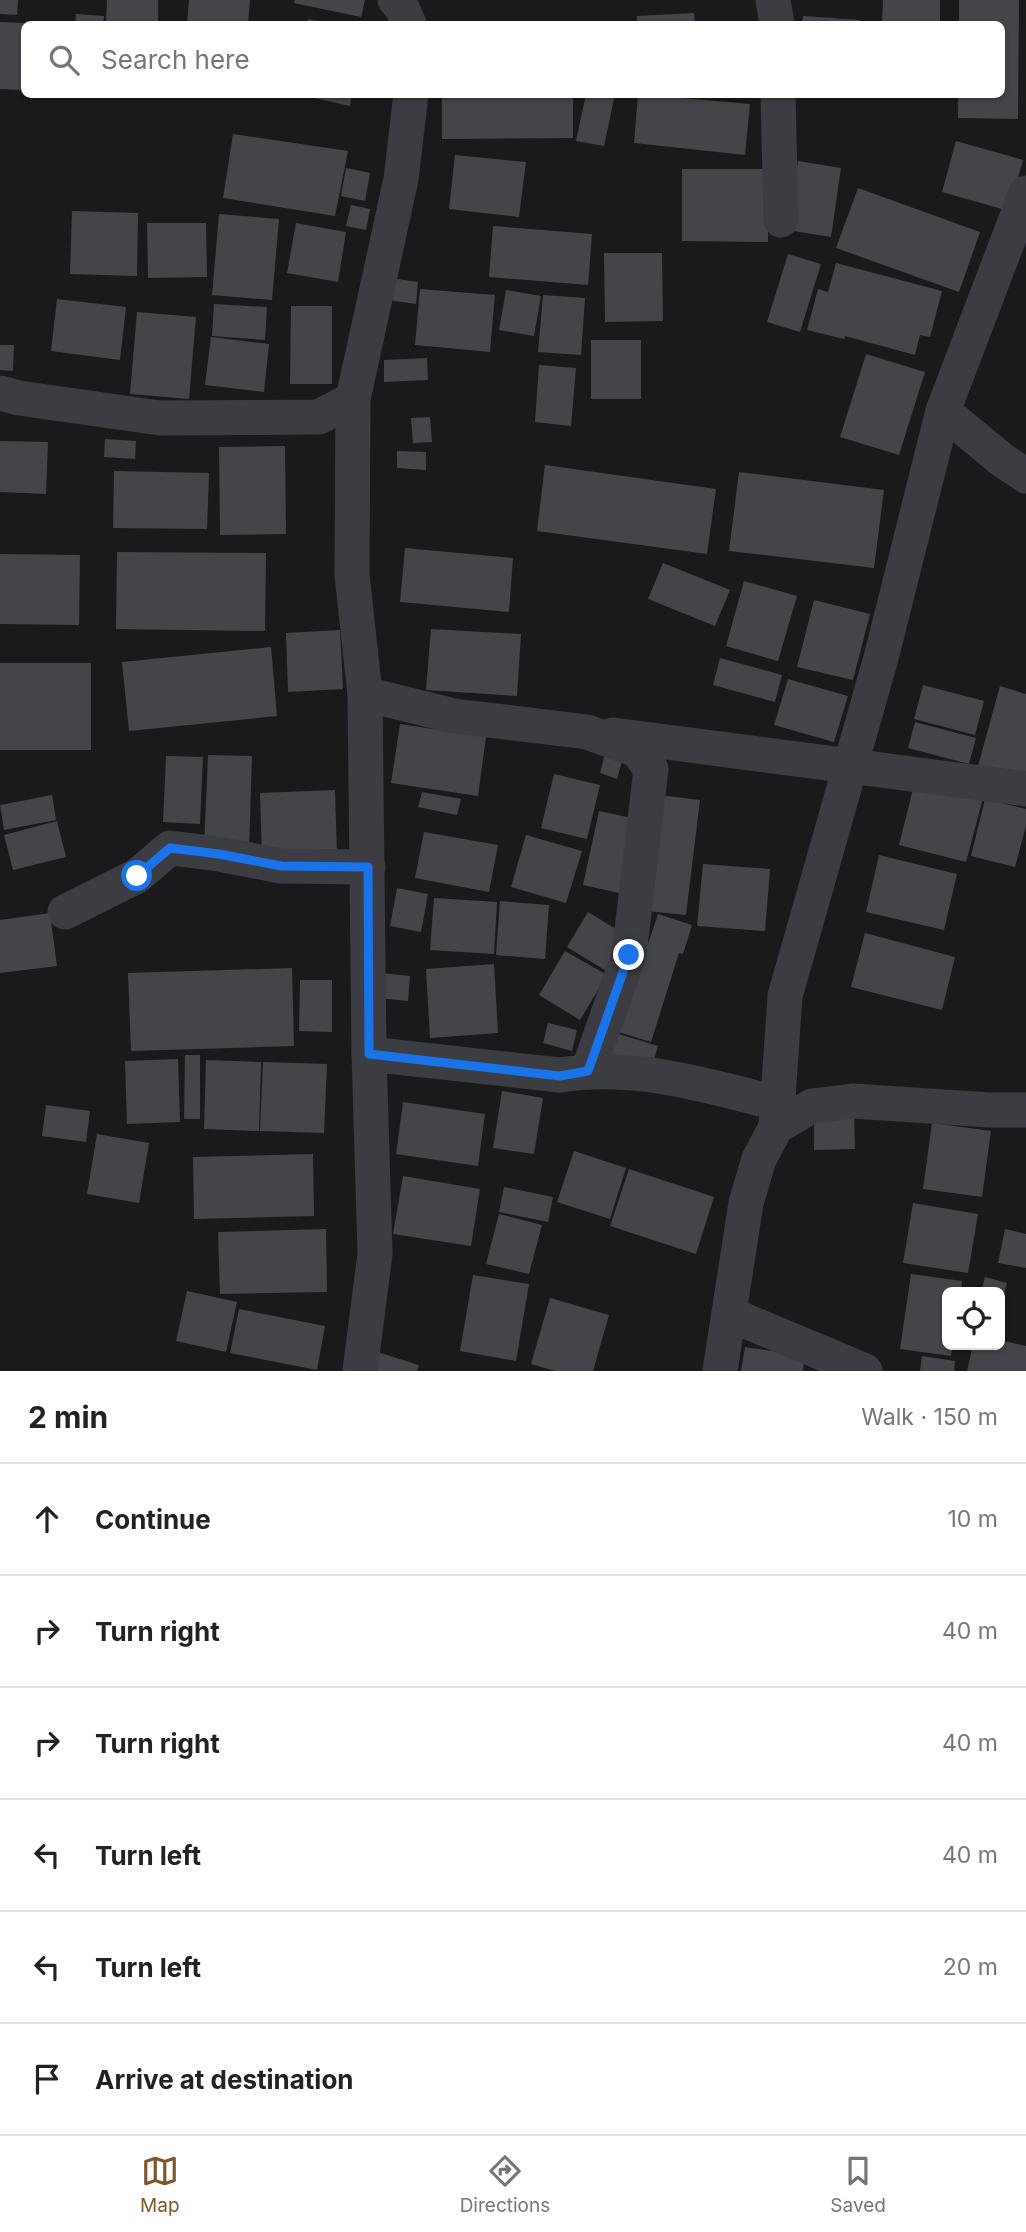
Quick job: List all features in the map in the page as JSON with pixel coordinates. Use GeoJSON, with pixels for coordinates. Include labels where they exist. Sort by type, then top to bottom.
{"type":"FeatureCollection","features":[{"type":"Feature","properties":{"kind":"street"},"geometry":{"type":"LineString","coordinates":[[396,0],[408,21]]}},
{"type":"Feature","properties":{"kind":"street"},"geometry":{"type":"LineString","coordinates":[[772,0],[776,21]]}},
{"type":"Feature","properties":{"kind":"street"},"geometry":{"type":"LineString","coordinates":[[360,1371],[375,1254],[369,1054],[366,694],[352,575],[353,399],[401,179],[411,98]]}},
{"type":"Feature","properties":{"kind":"street"},"geometry":{"type":"LineString","coordinates":[[778,98],[780,220]]}},
{"type":"Feature","properties":{"kind":"street"},"geometry":{"type":"LineString","coordinates":[[720,1371],[746,1203],[776,1115],[785,996],[881,658],[943,411],[1026,193]]}},
{"type":"Feature","properties":{"kind":"street"},"geometry":{"type":"LineString","coordinates":[[0,393],[160,418],[319,417],[353,399]]}},
{"type":"Feature","properties":{"kind":"street"},"geometry":{"type":"LineString","coordinates":[[943,411],[1026,476]]}},
{"type":"Feature","properties":{"kind":"street"},"geometry":{"type":"LineString","coordinates":[[366,694],[454,716],[1026,789]]}},
{"type":"Feature","properties":{"kind":"street"},"geometry":{"type":"LineString","coordinates":[[587,732],[637,750],[651,769],[629,955],[588,1071]]}},
{"type":"Feature","properties":{"kind":"street"},"geometry":{"type":"LineString","coordinates":[[65,912],[137,876],[170,848],[281,866],[368,867]]}},
{"type":"Feature","properties":{"kind":"street"},"geometry":{"type":"LineString","coordinates":[[369,1054],[560,1076],[588,1071],[626,1072],[695,1083],[776,1115],[812,1106],[853,1101],[1026,1110]]}},
{"type":"Feature","properties":{"kind":"street"},"geometry":{"type":"LineString","coordinates":[[729,1314],[865,1371]]}},
{"type":"Feature","properties":{"kind":"building"},"geometry":{"type":"Polygon","coordinates":[[[0,0],[18,0],[17,15],[0,14],[0,0]]]}},
{"type":"Feature","properties":{"kind":"building"},"geometry":{"type":"Polygon","coordinates":[[[107,0],[158,0],[158,21],[106,21],[107,0]]]}},
{"type":"Feature","properties":{"kind":"building"},"geometry":{"type":"Polygon","coordinates":[[[189,0],[250,0],[248,21],[187,21],[189,0]]]}},
{"type":"Feature","properties":{"kind":"building"},"geometry":{"type":"Polygon","coordinates":[[[295,0],[365,0],[361,17],[294,3],[295,0]]]}},
{"type":"Feature","properties":{"kind":"building"},"geometry":{"type":"Polygon","coordinates":[[[883,0],[940,0],[940,21],[882,21],[883,0]]]}},
{"type":"Feature","properties":{"kind":"building"},"geometry":{"type":"Polygon","coordinates":[[[959,0],[1019,0],[1018,119],[958,118],[958,98],[1005,98],[1005,21],[959,21],[959,0]]]}},
{"type":"Feature","properties":{"kind":"building"},"geometry":{"type":"Polygon","coordinates":[[[694,13],[695,21],[637,21],[637,16],[694,13]]]}},
{"type":"Feature","properties":{"kind":"building"},"geometry":{"type":"Polygon","coordinates":[[[76,14],[104,16],[103,21],[75,21],[76,14]]]}},
{"type":"Feature","properties":{"kind":"building"},"geometry":{"type":"Polygon","coordinates":[[[803,16],[860,20],[860,21],[802,21],[803,16]]]}},
{"type":"Feature","properties":{"kind":"building"},"geometry":{"type":"Polygon","coordinates":[[[0,22],[21,23],[21,90],[0,89],[0,22]]]}},
{"type":"Feature","properties":{"kind":"building"},"geometry":{"type":"Polygon","coordinates":[[[314,98],[351,98],[350,106],[314,98]]]}},
{"type":"Feature","properties":{"kind":"building"},"geometry":{"type":"Polygon","coordinates":[[[442,98],[573,98],[573,138],[442,139],[442,98]]]}},
{"type":"Feature","properties":{"kind":"building"},"geometry":{"type":"Polygon","coordinates":[[[585,98],[614,98],[604,146],[576,141],[585,98]]]}},
{"type":"Feature","properties":{"kind":"building"},"geometry":{"type":"Polygon","coordinates":[[[638,98],[683,98],[750,104],[745,155],[634,143],[638,98]]]}},
{"type":"Feature","properties":{"kind":"building"},"geometry":{"type":"Polygon","coordinates":[[[233,134],[348,151],[335,216],[223,198],[233,134]]]}},
{"type":"Feature","properties":{"kind":"building"},"geometry":{"type":"Polygon","coordinates":[[[956,141],[1023,160],[1009,211],[942,192],[956,141]]]}},
{"type":"Feature","properties":{"kind":"building"},"geometry":{"type":"Polygon","coordinates":[[[455,155],[526,162],[519,217],[449,209],[455,155]]]}},
{"type":"Feature","properties":{"kind":"building"},"geometry":{"type":"Polygon","coordinates":[[[798,161],[841,168],[831,237],[787,230],[798,161]]]}},
{"type":"Feature","properties":{"kind":"building"},"geometry":{"type":"Polygon","coordinates":[[[346,168],[370,173],[365,201],[341,196],[346,168]]]}},
{"type":"Feature","properties":{"kind":"building"},"geometry":{"type":"Polygon","coordinates":[[[682,169],[768,169],[768,242],[682,241],[682,169]]]}},
{"type":"Feature","properties":{"kind":"building"},"geometry":{"type":"Polygon","coordinates":[[[858,188],[980,232],[959,292],[836,248],[858,188]]]}},
{"type":"Feature","properties":{"kind":"building"},"geometry":{"type":"Polygon","coordinates":[[[351,205],[370,209],[366,230],[346,226],[351,205]]]}},
{"type":"Feature","properties":{"kind":"building"},"geometry":{"type":"Polygon","coordinates":[[[72,211],[138,213],[137,276],[70,274],[72,211]]]}},
{"type":"Feature","properties":{"kind":"building"},"geometry":{"type":"Polygon","coordinates":[[[219,214],[279,219],[272,300],[212,295],[219,214]]]}},
{"type":"Feature","properties":{"kind":"building"},"geometry":{"type":"Polygon","coordinates":[[[147,223],[206,223],[207,277],[148,278],[147,223]]]}},
{"type":"Feature","properties":{"kind":"building"},"geometry":{"type":"Polygon","coordinates":[[[296,223],[346,232],[338,282],[287,273],[296,223]]]}},
{"type":"Feature","properties":{"kind":"building"},"geometry":{"type":"Polygon","coordinates":[[[493,226],[592,234],[588,285],[489,277],[493,226]]]}},
{"type":"Feature","properties":{"kind":"building"},"geometry":{"type":"Polygon","coordinates":[[[604,253],[662,253],[663,321],[605,322],[604,253]]]}},
{"type":"Feature","properties":{"kind":"building"},"geometry":{"type":"Polygon","coordinates":[[[788,254],[821,264],[800,332],[767,322],[788,254]]]}},
{"type":"Feature","properties":{"kind":"building"},"geometry":{"type":"Polygon","coordinates":[[[836,263],[942,291],[930,337],[920,335],[915,355],[845,336],[844,339],[807,330],[818,289],[828,292],[836,263]]]}},
{"type":"Feature","properties":{"kind":"building"},"geometry":{"type":"Polygon","coordinates":[[[391,278],[418,282],[416,304],[388,300],[391,278]]]}},
{"type":"Feature","properties":{"kind":"building"},"geometry":{"type":"Polygon","coordinates":[[[420,289],[495,295],[490,352],[415,345],[420,289]]]}},
{"type":"Feature","properties":{"kind":"building"},"geometry":{"type":"Polygon","coordinates":[[[506,290],[541,296],[534,336],[499,330],[506,290]]]}},
{"type":"Feature","properties":{"kind":"building"},"geometry":{"type":"Polygon","coordinates":[[[543,295],[585,298],[581,355],[538,352],[543,295]]]}},
{"type":"Feature","properties":{"kind":"building"},"geometry":{"type":"Polygon","coordinates":[[[57,299],[126,307],[120,360],[51,351],[57,299]]]}},
{"type":"Feature","properties":{"kind":"building"},"geometry":{"type":"Polygon","coordinates":[[[214,304],[267,307],[265,340],[212,336],[214,304]]]}},
{"type":"Feature","properties":{"kind":"building"},"geometry":{"type":"Polygon","coordinates":[[[291,306],[332,306],[332,384],[290,384],[291,306]]]}},
{"type":"Feature","properties":{"kind":"building"},"geometry":{"type":"Polygon","coordinates":[[[137,312],[196,317],[189,399],[130,394],[137,312]]]}},
{"type":"Feature","properties":{"kind":"building"},"geometry":{"type":"Polygon","coordinates":[[[211,337],[269,344],[264,392],[205,385],[211,337]]]}},
{"type":"Feature","properties":{"kind":"building"},"geometry":{"type":"Polygon","coordinates":[[[591,340],[641,340],[641,399],[591,399],[591,340]]]}},
{"type":"Feature","properties":{"kind":"building"},"geometry":{"type":"Polygon","coordinates":[[[0,345],[14,345],[13,371],[0,370],[0,345]]]}},
{"type":"Feature","properties":{"kind":"building"},"geometry":{"type":"Polygon","coordinates":[[[866,354],[925,372],[899,455],[840,437],[866,354]]]}},
{"type":"Feature","properties":{"kind":"building"},"geometry":{"type":"Polygon","coordinates":[[[427,358],[428,380],[384,382],[384,360],[427,358]]]}},
{"type":"Feature","properties":{"kind":"building"},"geometry":{"type":"Polygon","coordinates":[[[539,365],[576,368],[571,426],[535,422],[539,365]]]}},
{"type":"Feature","properties":{"kind":"building"},"geometry":{"type":"Polygon","coordinates":[[[430,417],[432,442],[413,443],[411,418],[430,417]]]}},
{"type":"Feature","properties":{"kind":"building"},"geometry":{"type":"Polygon","coordinates":[[[105,439],[136,441],[135,459],[104,457],[105,439]]]}},
{"type":"Feature","properties":{"kind":"building"},"geometry":{"type":"Polygon","coordinates":[[[0,441],[48,442],[46,494],[0,492],[0,441]]]}},
{"type":"Feature","properties":{"kind":"building"},"geometry":{"type":"Polygon","coordinates":[[[285,446],[286,534],[220,535],[219,447],[285,446]]]}},
{"type":"Feature","properties":{"kind":"building"},"geometry":{"type":"Polygon","coordinates":[[[397,451],[426,452],[426,470],[397,468],[397,451]]]}},
{"type":"Feature","properties":{"kind":"building"},"geometry":{"type":"Polygon","coordinates":[[[545,465],[716,489],[707,554],[537,531],[545,465]]]}},
{"type":"Feature","properties":{"kind":"building"},"geometry":{"type":"Polygon","coordinates":[[[114,471],[209,473],[207,529],[113,528],[114,471]]]}},
{"type":"Feature","properties":{"kind":"building"},"geometry":{"type":"Polygon","coordinates":[[[739,472],[884,490],[874,568],[729,551],[739,472]]]}},
{"type":"Feature","properties":{"kind":"building"},"geometry":{"type":"Polygon","coordinates":[[[405,548],[513,558],[509,612],[400,602],[405,548]]]}},
{"type":"Feature","properties":{"kind":"building"},"geometry":{"type":"Polygon","coordinates":[[[117,552],[266,553],[265,631],[116,629],[117,552]]]}},
{"type":"Feature","properties":{"kind":"building"},"geometry":{"type":"Polygon","coordinates":[[[0,554],[80,555],[79,625],[0,624],[0,554]]]}},
{"type":"Feature","properties":{"kind":"building"},"geometry":{"type":"Polygon","coordinates":[[[663,563],[730,590],[715,626],[648,599],[663,563]]]}},
{"type":"Feature","properties":{"kind":"building"},"geometry":{"type":"Polygon","coordinates":[[[744,581],[797,596],[778,661],[726,646],[744,581]]]}},
{"type":"Feature","properties":{"kind":"building"},"geometry":{"type":"Polygon","coordinates":[[[814,600],[870,614],[853,680],[797,667],[814,600]]]}},
{"type":"Feature","properties":{"kind":"building"},"geometry":{"type":"Polygon","coordinates":[[[431,629],[521,634],[517,696],[426,690],[431,629]]]}},
{"type":"Feature","properties":{"kind":"building"},"geometry":{"type":"Polygon","coordinates":[[[340,630],[343,689],[288,692],[286,633],[340,630]]]}},
{"type":"Feature","properties":{"kind":"building"},"geometry":{"type":"Polygon","coordinates":[[[271,647],[277,716],[129,731],[122,662],[271,647]]]}},
{"type":"Feature","properties":{"kind":"building"},"geometry":{"type":"Polygon","coordinates":[[[720,658],[782,675],[775,702],[713,685],[720,658]]]}},
{"type":"Feature","properties":{"kind":"building"},"geometry":{"type":"Polygon","coordinates":[[[0,663],[91,663],[91,750],[0,750],[0,663]]]}},
{"type":"Feature","properties":{"kind":"building"},"geometry":{"type":"Polygon","coordinates":[[[788,679],[848,696],[834,742],[774,725],[788,679]]]}},
{"type":"Feature","properties":{"kind":"building"},"geometry":{"type":"Polygon","coordinates":[[[923,685],[984,701],[975,735],[914,719],[923,685]]]}},
{"type":"Feature","properties":{"kind":"building"},"geometry":{"type":"Polygon","coordinates":[[[1000,686],[1026,694],[1026,779],[978,766],[1000,686]]]}},
{"type":"Feature","properties":{"kind":"building"},"geometry":{"type":"Polygon","coordinates":[[[915,722],[976,738],[969,764],[908,748],[915,722]]]}},
{"type":"Feature","properties":{"kind":"building"},"geometry":{"type":"Polygon","coordinates":[[[400,724],[486,737],[478,796],[391,783],[400,724]]]}},
{"type":"Feature","properties":{"kind":"building"},"geometry":{"type":"Polygon","coordinates":[[[606,749],[624,754],[617,779],[600,773],[606,749]]]}},
{"type":"Feature","properties":{"kind":"building"},"geometry":{"type":"Polygon","coordinates":[[[208,755],[252,756],[249,851],[204,849],[208,755]]]}},
{"type":"Feature","properties":{"kind":"building"},"geometry":{"type":"Polygon","coordinates":[[[166,756],[203,757],[200,824],[163,822],[166,756]]]}},
{"type":"Feature","properties":{"kind":"building"},"geometry":{"type":"Polygon","coordinates":[[[554,774],[600,785],[587,839],[541,828],[554,774]]]}},
{"type":"Feature","properties":{"kind":"building"},"geometry":{"type":"Polygon","coordinates":[[[915,781],[983,798],[966,862],[899,845],[915,781]]]}},
{"type":"Feature","properties":{"kind":"building"},"geometry":{"type":"Polygon","coordinates":[[[335,790],[337,856],[262,859],[260,793],[335,790]]]}},
{"type":"Feature","properties":{"kind":"building"},"geometry":{"type":"Polygon","coordinates":[[[422,792],[461,799],[457,815],[418,807],[422,792]]]}},
{"type":"Feature","properties":{"kind":"building"},"geometry":{"type":"Polygon","coordinates":[[[52,795],[56,820],[4,830],[0,805],[52,795]]]}},
{"type":"Feature","properties":{"kind":"building"},"geometry":{"type":"Polygon","coordinates":[[[659,795],[700,800],[686,915],[646,911],[659,795]]]}},
{"type":"Feature","properties":{"kind":"building"},"geometry":{"type":"Polygon","coordinates":[[[985,799],[1026,809],[1026,826],[1015,867],[971,856],[985,799]]]}},
{"type":"Feature","properties":{"kind":"building"},"geometry":{"type":"Polygon","coordinates":[[[599,811],[641,820],[624,894],[583,885],[599,811]]]}},
{"type":"Feature","properties":{"kind":"building"},"geometry":{"type":"Polygon","coordinates":[[[57,821],[66,857],[13,870],[4,835],[57,821]]]}},
{"type":"Feature","properties":{"kind":"building"},"geometry":{"type":"Polygon","coordinates":[[[424,832],[498,845],[489,892],[415,878],[424,832]]]}},
{"type":"Feature","properties":{"kind":"building"},"geometry":{"type":"Polygon","coordinates":[[[526,835],[582,851],[566,903],[511,887],[526,835]]]}},
{"type":"Feature","properties":{"kind":"building"},"geometry":{"type":"Polygon","coordinates":[[[879,855],[957,874],[944,930],[866,912],[879,855]]]}},
{"type":"Feature","properties":{"kind":"building"},"geometry":{"type":"Polygon","coordinates":[[[703,864],[770,869],[765,931],[697,926],[703,864]]]}},
{"type":"Feature","properties":{"kind":"building"},"geometry":{"type":"Polygon","coordinates":[[[397,888],[428,894],[421,932],[390,926],[397,888]]]}},
{"type":"Feature","properties":{"kind":"building"},"geometry":{"type":"Polygon","coordinates":[[[434,898],[497,902],[494,954],[430,950],[434,898]]]}},
{"type":"Feature","properties":{"kind":"building"},"geometry":{"type":"Polygon","coordinates":[[[500,901],[549,905],[545,959],[496,955],[500,901]]]}},
{"type":"Feature","properties":{"kind":"building"},"geometry":{"type":"Polygon","coordinates":[[[588,912],[629,937],[608,972],[567,947],[588,912]]]}},
{"type":"Feature","properties":{"kind":"building"},"geometry":{"type":"Polygon","coordinates":[[[50,913],[57,966],[0,973],[0,920],[50,913]]]}},
{"type":"Feature","properties":{"kind":"building"},"geometry":{"type":"Polygon","coordinates":[[[658,914],[692,925],[683,954],[679,953],[651,1042],[612,1030],[639,941],[648,944],[658,914]]]}},
{"type":"Feature","properties":{"kind":"building"},"geometry":{"type":"Polygon","coordinates":[[[865,933],[955,957],[942,1010],[851,987],[865,933]]]}},
{"type":"Feature","properties":{"kind":"building"},"geometry":{"type":"Polygon","coordinates":[[[565,951],[607,975],[580,1020],[539,995],[565,951]]]}},
{"type":"Feature","properties":{"kind":"building"},"geometry":{"type":"Polygon","coordinates":[[[494,964],[498,1033],[430,1038],[426,969],[494,964]]]}},
{"type":"Feature","properties":{"kind":"building"},"geometry":{"type":"Polygon","coordinates":[[[292,968],[294,1046],[131,1051],[128,973],[292,968]]]}},
{"type":"Feature","properties":{"kind":"building"},"geometry":{"type":"Polygon","coordinates":[[[381,973],[410,976],[408,1001],[378,998],[381,973]]]}},
{"type":"Feature","properties":{"kind":"building"},"geometry":{"type":"Polygon","coordinates":[[[300,980],[332,980],[332,1032],[299,1031],[300,980]]]}},
{"type":"Feature","properties":{"kind":"building"},"geometry":{"type":"Polygon","coordinates":[[[548,1023],[577,1030],[572,1051],[543,1043],[548,1023]]]}},
{"type":"Feature","properties":{"kind":"building"},"geometry":{"type":"Polygon","coordinates":[[[612,1032],[658,1046],[651,1069],[605,1055],[612,1032]]]}},
{"type":"Feature","properties":{"kind":"building"},"geometry":{"type":"Polygon","coordinates":[[[185,1055],[200,1055],[200,1119],[184,1119],[185,1055]]]}},
{"type":"Feature","properties":{"kind":"building"},"geometry":{"type":"Polygon","coordinates":[[[178,1059],[180,1122],[127,1124],[125,1061],[178,1059]]]}},
{"type":"Feature","properties":{"kind":"building"},"geometry":{"type":"Polygon","coordinates":[[[206,1060],[261,1062],[259,1131],[204,1129],[206,1060]]]}},
{"type":"Feature","properties":{"kind":"building"},"geometry":{"type":"Polygon","coordinates":[[[263,1062],[327,1064],[324,1133],[260,1131],[263,1062]]]}},
{"type":"Feature","properties":{"kind":"building"},"geometry":{"type":"Polygon","coordinates":[[[502,1091],[543,1098],[534,1154],[493,1148],[502,1091]]]}},
{"type":"Feature","properties":{"kind":"building"},"geometry":{"type":"Polygon","coordinates":[[[403,1102],[485,1114],[478,1166],[396,1154],[403,1102]]]}},
{"type":"Feature","properties":{"kind":"building"},"geometry":{"type":"Polygon","coordinates":[[[46,1105],[90,1111],[86,1142],[42,1136],[46,1105]]]}},
{"type":"Feature","properties":{"kind":"building"},"geometry":{"type":"Polygon","coordinates":[[[814,1112],[854,1112],[855,1149],[814,1150],[814,1112]]]}},
{"type":"Feature","properties":{"kind":"building"},"geometry":{"type":"Polygon","coordinates":[[[932,1123],[991,1131],[982,1197],[923,1189],[932,1123]]]}},
{"type":"Feature","properties":{"kind":"building"},"geometry":{"type":"Polygon","coordinates":[[[97,1134],[149,1143],[139,1203],[87,1194],[97,1134]]]}},
{"type":"Feature","properties":{"kind":"building"},"geometry":{"type":"Polygon","coordinates":[[[574,1151],[626,1168],[610,1219],[557,1202],[574,1151]]]}},
{"type":"Feature","properties":{"kind":"building"},"geometry":{"type":"Polygon","coordinates":[[[313,1154],[314,1216],[194,1219],[193,1157],[313,1154]]]}},
{"type":"Feature","properties":{"kind":"building"},"geometry":{"type":"Polygon","coordinates":[[[629,1169],[714,1197],[696,1254],[610,1226],[629,1169]]]}},
{"type":"Feature","properties":{"kind":"building"},"geometry":{"type":"Polygon","coordinates":[[[403,1176],[480,1189],[471,1246],[393,1234],[403,1176]]]}},
{"type":"Feature","properties":{"kind":"building"},"geometry":{"type":"Polygon","coordinates":[[[504,1187],[553,1197],[548,1222],[499,1212],[504,1187]]]}},
{"type":"Feature","properties":{"kind":"building"},"geometry":{"type":"Polygon","coordinates":[[[913,1203],[978,1214],[968,1273],[903,1263],[913,1203]]]}},
{"type":"Feature","properties":{"kind":"building"},"geometry":{"type":"Polygon","coordinates":[[[499,1214],[542,1225],[529,1274],[486,1264],[499,1214]]]}},
{"type":"Feature","properties":{"kind":"building"},"geometry":{"type":"Polygon","coordinates":[[[326,1229],[327,1292],[220,1294],[218,1232],[326,1229]]]}},
{"type":"Feature","properties":{"kind":"building"},"geometry":{"type":"Polygon","coordinates":[[[1005,1229],[1026,1234],[1026,1268],[998,1263],[1005,1229]]]}},
{"type":"Feature","properties":{"kind":"building"},"geometry":{"type":"Polygon","coordinates":[[[911,1274],[962,1281],[961,1287],[942,1287],[942,1350],[952,1350],[951,1356],[900,1349],[911,1274]]]}},
{"type":"Feature","properties":{"kind":"building"},"geometry":{"type":"Polygon","coordinates":[[[473,1275],[529,1284],[516,1361],[460,1351],[473,1275]]]}},
{"type":"Feature","properties":{"kind":"building"},"geometry":{"type":"Polygon","coordinates":[[[985,1277],[1007,1283],[1005,1291],[1005,1287],[982,1287],[985,1277]]]}},
{"type":"Feature","properties":{"kind":"building"},"geometry":{"type":"Polygon","coordinates":[[[187,1291],[237,1302],[226,1352],[176,1341],[187,1291]]]}},
{"type":"Feature","properties":{"kind":"building"},"geometry":{"type":"Polygon","coordinates":[[[550,1298],[609,1315],[593,1371],[555,1371],[531,1364],[550,1298]]]}},
{"type":"Feature","properties":{"kind":"building"},"geometry":{"type":"Polygon","coordinates":[[[239,1309],[325,1326],[317,1370],[230,1353],[239,1309]]]}},
{"type":"Feature","properties":{"kind":"building"},"geometry":{"type":"Polygon","coordinates":[[[1005,1341],[1026,1346],[1026,1371],[967,1371],[972,1350],[1005,1350],[1005,1341]]]}},
{"type":"Feature","properties":{"kind":"building"},"geometry":{"type":"Polygon","coordinates":[[[745,1347],[805,1356],[803,1371],[741,1371],[745,1347]]]}},
{"type":"Feature","properties":{"kind":"building"},"geometry":{"type":"Polygon","coordinates":[[[374,1351],[419,1365],[417,1371],[368,1371],[374,1351]]]}},
{"type":"Feature","properties":{"kind":"building"},"geometry":{"type":"Polygon","coordinates":[[[922,1356],[955,1361],[954,1371],[920,1371],[922,1356]]]}},
{"type":"Feature","properties":{"kind":"route"},"geometry":{"type":"LineString","coordinates":[[137,876],[170,848],[281,866],[368,867],[369,1054],[560,1076],[588,1071],[629,955]]}}]}
